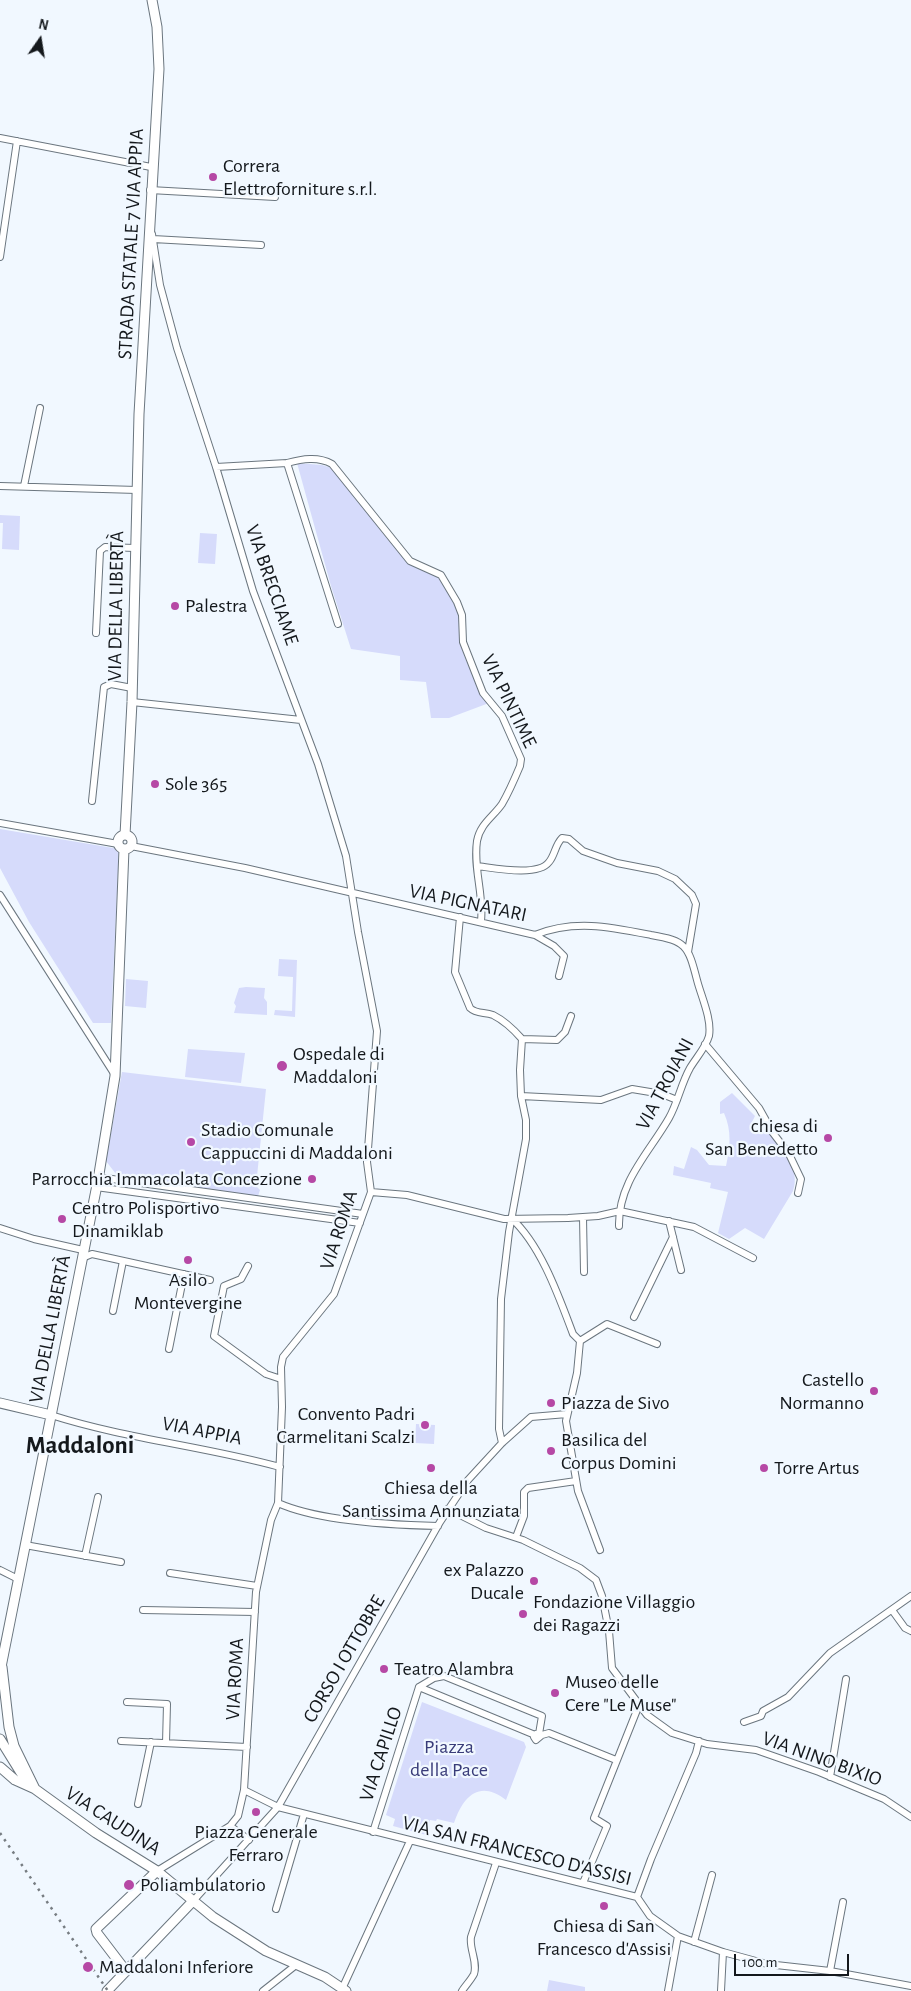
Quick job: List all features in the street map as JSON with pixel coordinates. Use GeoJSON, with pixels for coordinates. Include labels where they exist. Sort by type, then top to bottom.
{"type":"FeatureCollection","features":[{"type":"Feature","properties":{"kind":"main road","name":"STRADA STATALE 7 VIA APPIA"},"geometry":{"type":"LineString","coordinates":[[137,490],[145,285],[158,69],[157,27],[152,0]]}},
{"type":"Feature","properties":{"kind":"main road","name":"VIA DELLA LIBERTÀ"},"geometry":{"type":"LineString","coordinates":[[34,1790],[14,1746],[9,1727],[0,1668],[3,1637],[18,1578],[51,1415],[98,1177],[115,1076],[124,846],[131,839],[125,835],[132,702],[137,490]]}},
{"type":"Feature","properties":{"kind":"main road","name":"VIA APPIA"},"geometry":{"type":"LineString","coordinates":[[0,1403],[51,1415]]}},
{"type":"Feature","properties":{"kind":"main road"},"geometry":{"type":"LineString","coordinates":[[0,1739],[21,1776],[34,1790]]}},
{"type":"Feature","properties":{"kind":"main road"},"geometry":{"type":"LineString","coordinates":[[0,1767],[15,1780],[34,1790]]}},
{"type":"Feature","properties":{"kind":"main road","name":"VIA CAUDINA"},"geometry":{"type":"LineString","coordinates":[[34,1790],[96,1833],[157,1870],[192,1901],[266,1950],[325,1977],[344,1990]]}},
{"type":"Feature","properties":{"kind":"main road"},"geometry":{"type":"LineString","coordinates":[[126,1971],[96,1933],[96,1929],[157,1870]]}},
{"type":"Feature","properties":{"kind":"main road"},"geometry":{"type":"LineString","coordinates":[[107,1991],[192,1901]]}},
{"type":"Feature","properties":{"kind":"street"},"geometry":{"type":"LineString","coordinates":[[0,138],[151,167]]}},
{"type":"Feature","properties":{"kind":"street"},"geometry":{"type":"LineString","coordinates":[[0,257],[18,141]]}},
{"type":"Feature","properties":{"kind":"street"},"geometry":{"type":"LineString","coordinates":[[150,190],[276,197]]}},
{"type":"Feature","properties":{"kind":"street","name":"VIA BRECCIAME"},"geometry":{"type":"LineString","coordinates":[[149,222],[160,285],[177,348],[216,467],[253,591],[318,764],[346,856],[354,894]]}},
{"type":"Feature","properties":{"kind":"street"},"geometry":{"type":"LineString","coordinates":[[153,239],[261,245]]}},
{"type":"Feature","properties":{"kind":"street"},"geometry":{"type":"LineString","coordinates":[[145,285],[154,279],[160,285]]}},
{"type":"Feature","properties":{"kind":"street"},"geometry":{"type":"LineString","coordinates":[[24,486],[40,408]]}},
{"type":"Feature","properties":{"kind":"street","name":"VIA PINTIME"},"geometry":{"type":"LineString","coordinates":[[216,467],[286,463],[302,459],[324,459],[332,464],[410,560],[441,575],[458,602],[462,615],[463,642],[472,667],[483,693],[502,716],[521,758],[520,766],[501,805],[482,828],[477,842],[478,882],[483,904],[481,921]]}},
{"type":"Feature","properties":{"kind":"street"},"geometry":{"type":"LineString","coordinates":[[286,463],[338,624]]}},
{"type":"Feature","properties":{"kind":"street"},"geometry":{"type":"LineString","coordinates":[[0,486],[137,490]]}},
{"type":"Feature","properties":{"kind":"street"},"geometry":{"type":"LineString","coordinates":[[96,634],[100,551],[105,547],[135,548]]}},
{"type":"Feature","properties":{"kind":"street"},"geometry":{"type":"LineString","coordinates":[[92,801],[104,687],[111,684],[132,688]]}},
{"type":"Feature","properties":{"kind":"street"},"geometry":{"type":"LineString","coordinates":[[132,702],[301,720]]}},
{"type":"Feature","properties":{"kind":"street","name":"VIA PIGNATARI"},"geometry":{"type":"LineString","coordinates":[[0,823],[245,868],[535,935],[564,926],[590,924],[673,939],[685,946],[688,952]]}},
{"type":"Feature","properties":{"kind":"street"},"geometry":{"type":"LineString","coordinates":[[477,866],[523,871],[537,870],[549,863],[557,842],[562,838],[569,839],[583,851],[617,863],[658,871],[674,880],[692,894],[696,904],[688,952]]}},
{"type":"Feature","properties":{"kind":"street","name":"VIA ROMA"},"geometry":{"type":"LineString","coordinates":[[244,1790],[257,1586],[271,1520],[278,1502],[283,1357],[334,1294],[371,1192],[368,1162],[370,1109],[378,1048],[377,1031],[358,932],[354,894]]}},
{"type":"Feature","properties":{"kind":"street"},"geometry":{"type":"LineString","coordinates":[[0,895],[115,1076]]}},
{"type":"Feature","properties":{"kind":"street"},"geometry":{"type":"LineString","coordinates":[[460,917],[455,972],[470,1008],[474,1012],[491,1015],[522,1039],[558,1040],[565,1032],[571,1016]]}},
{"type":"Feature","properties":{"kind":"street"},"geometry":{"type":"LineString","coordinates":[[535,935],[554,946],[564,956],[560,976]]}},
{"type":"Feature","properties":{"kind":"street","name":"VIA TROIANI"},"geometry":{"type":"LineString","coordinates":[[619,1226],[620,1211],[630,1176],[670,1117],[689,1070],[709,1035],[708,1021],[688,952]]}},
{"type":"Feature","properties":{"kind":"street"},"geometry":{"type":"LineString","coordinates":[[522,1039],[520,1070],[521,1096],[526,1120],[525,1152],[511,1218],[501,1299],[499,1429],[502,1443],[531,1417],[567,1414]]}},
{"type":"Feature","properties":{"kind":"street"},"geometry":{"type":"LineString","coordinates":[[705,1044],[759,1108],[773,1133],[789,1154],[801,1179],[798,1193]]}},
{"type":"Feature","properties":{"kind":"street"},"geometry":{"type":"LineString","coordinates":[[521,1096],[601,1100],[632,1089],[662,1094],[677,1100]]}},
{"type":"Feature","properties":{"kind":"street"},"geometry":{"type":"LineString","coordinates":[[98,1177],[362,1214]]}},
{"type":"Feature","properties":{"kind":"street"},"geometry":{"type":"LineString","coordinates":[[96,1187],[360,1223]]}},
{"type":"Feature","properties":{"kind":"street"},"geometry":{"type":"LineString","coordinates":[[371,1192],[406,1196],[504,1219],[583,1217],[620,1211],[694,1226],[753,1258]]}},
{"type":"Feature","properties":{"kind":"street"},"geometry":{"type":"LineString","coordinates":[[583,1217],[584,1272]]}},
{"type":"Feature","properties":{"kind":"street"},"geometry":{"type":"LineString","coordinates":[[511,1218],[522,1228],[542,1263],[573,1334],[580,1341]]}},
{"type":"Feature","properties":{"kind":"street"},"geometry":{"type":"LineString","coordinates":[[669,1221],[681,1270]]}},
{"type":"Feature","properties":{"kind":"street"},"geometry":{"type":"LineString","coordinates":[[0,1228],[83,1254],[92,1254],[210,1280]]}},
{"type":"Feature","properties":{"kind":"street"},"geometry":{"type":"LineString","coordinates":[[634,1317],[673,1237]]}},
{"type":"Feature","properties":{"kind":"street"},"geometry":{"type":"LineString","coordinates":[[114,1311],[124,1261]]}},
{"type":"Feature","properties":{"kind":"street"},"geometry":{"type":"LineString","coordinates":[[248,1266],[241,1279],[224,1286],[214,1336],[266,1374],[281,1379]]}},
{"type":"Feature","properties":{"kind":"street"},"geometry":{"type":"LineString","coordinates":[[169,1349],[184,1274]]}},
{"type":"Feature","properties":{"kind":"street"},"geometry":{"type":"LineString","coordinates":[[580,1341],[608,1324],[657,1344]]}},
{"type":"Feature","properties":{"kind":"street"},"geometry":{"type":"LineString","coordinates":[[580,1341],[577,1374],[567,1414],[568,1442],[576,1481],[600,1550]]}},
{"type":"Feature","properties":{"kind":"street","name":"VIA APPIA"},"geometry":{"type":"LineString","coordinates":[[51,1415],[92,1428],[226,1453],[280,1467]]}},
{"type":"Feature","properties":{"kind":"street","name":"CORSO I OTTOBRE"},"geometry":{"type":"LineString","coordinates":[[278,1807],[448,1509],[468,1480],[502,1443]]}},
{"type":"Feature","properties":{"kind":"street"},"geometry":{"type":"LineString","coordinates":[[516,1537],[524,1516],[524,1492],[528,1488],[576,1481]]}},
{"type":"Feature","properties":{"kind":"street"},"geometry":{"type":"LineString","coordinates":[[85,1556],[98,1497]]}},
{"type":"Feature","properties":{"kind":"street"},"geometry":{"type":"LineString","coordinates":[[278,1502],[295,1510],[386,1524],[438,1526]]}},
{"type":"Feature","properties":{"kind":"street","name":"VIA NINO BIXIO"},"geometry":{"type":"LineString","coordinates":[[448,1509],[486,1528],[516,1537],[580,1568],[596,1580],[602,1596],[610,1631],[612,1668],[648,1715],[672,1732],[699,1741],[756,1750],[830,1776],[884,1799],[911,1817]]}},
{"type":"Feature","properties":{"kind":"street"},"geometry":{"type":"LineString","coordinates":[[25,1545],[121,1562]]}},
{"type":"Feature","properties":{"kind":"street"},"geometry":{"type":"LineString","coordinates":[[0,1570],[18,1578]]}},
{"type":"Feature","properties":{"kind":"street"},"geometry":{"type":"LineString","coordinates":[[170,1573],[257,1586]]}},
{"type":"Feature","properties":{"kind":"street"},"geometry":{"type":"LineString","coordinates":[[744,1722],[761,1716],[763,1711],[788,1697],[830,1653],[911,1596]]}},
{"type":"Feature","properties":{"kind":"street","name":"VIA ROMA"},"geometry":{"type":"LineString","coordinates":[[143,1610],[255,1612]]}},
{"type":"Feature","properties":{"kind":"street"},"geometry":{"type":"LineString","coordinates":[[892,1610],[905,1628],[911,1631]]}},
{"type":"Feature","properties":{"kind":"street"},"geometry":{"type":"LineString","coordinates":[[419,1687],[434,1678],[444,1676],[465,1684],[542,1716],[538,1735]]}},
{"type":"Feature","properties":{"kind":"street"},"geometry":{"type":"LineString","coordinates":[[830,1776],[846,1679]]}},
{"type":"Feature","properties":{"kind":"street"},"geometry":{"type":"LineString","coordinates":[[419,1687],[538,1735],[549,1733],[616,1760]]}},
{"type":"Feature","properties":{"kind":"street","name":"VIA CAPILLO"},"geometry":{"type":"LineString","coordinates":[[373,1832],[419,1687]]}},
{"type":"Feature","properties":{"kind":"street"},"geometry":{"type":"LineString","coordinates":[[127,1702],[167,1704],[166,1743]]}},
{"type":"Feature","properties":{"kind":"street"},"geometry":{"type":"LineString","coordinates":[[583,1884],[607,1826],[594,1818],[639,1705]]}},
{"type":"Feature","properties":{"kind":"street","name":"VIA ROMA"},"geometry":{"type":"LineString","coordinates":[[121,1741],[247,1747]]}},
{"type":"Feature","properties":{"kind":"street"},"geometry":{"type":"LineString","coordinates":[[637,1897],[651,1859],[696,1754],[699,1741]]}},
{"type":"Feature","properties":{"kind":"street"},"geometry":{"type":"LineString","coordinates":[[138,1804],[151,1742]]}},
{"type":"Feature","properties":{"kind":"street"},"geometry":{"type":"LineString","coordinates":[[157,1870],[230,1826],[238,1816],[244,1790],[278,1807],[192,1901]]}},
{"type":"Feature","properties":{"kind":"street","name":"VIA SAN FRANCESCO D'ASSISI"},"geometry":{"type":"LineString","coordinates":[[278,1807],[496,1864],[637,1897],[650,1916],[678,1936],[723,1952],[767,1964],[830,1971],[911,1986]]}},
{"type":"Feature","properties":{"kind":"street"},"geometry":{"type":"LineString","coordinates":[[276,1909],[304,1814]]}},
{"type":"Feature","properties":{"kind":"street"},"geometry":{"type":"LineString","coordinates":[[230,1826],[249,1840]]}},
{"type":"Feature","properties":{"kind":"street"},"geometry":{"type":"LineString","coordinates":[[344,1990],[410,1842]]}},
{"type":"Feature","properties":{"kind":"street"},"geometry":{"type":"LineString","coordinates":[[462,1991],[474,1974],[475,1963],[470,1944],[471,1937],[496,1864]]}},
{"type":"Feature","properties":{"kind":"street"},"geometry":{"type":"LineString","coordinates":[[694,1942],[712,1875]]}},
{"type":"Feature","properties":{"kind":"street"},"geometry":{"type":"LineString","coordinates":[[830,1971],[843,1902]]}},
{"type":"Feature","properties":{"kind":"street"},"geometry":{"type":"LineString","coordinates":[[668,1991],[678,1936]]}},
{"type":"Feature","properties":{"kind":"street"},"geometry":{"type":"LineString","coordinates":[[720,1991],[723,1952]]}},
{"type":"Feature","properties":{"kind":"street"},"geometry":{"type":"LineString","coordinates":[[263,1991],[296,1965]]}},
{"type":"Feature","properties":{"kind":"green space"},"geometry":{"type":"Polygon","coordinates":[[[297,463],[322,465],[335,469],[384,535],[409,563],[437,576],[459,611],[462,649],[481,694],[489,703],[449,718],[431,718],[426,682],[400,680],[400,656],[351,649],[331,586],[297,463]]]}},
{"type":"Feature","properties":{"kind":"green space"},"geometry":{"type":"Polygon","coordinates":[[[0,515],[20,516],[19,550],[2,549],[3,523],[0,523],[0,515]]]}},
{"type":"Feature","properties":{"kind":"green space"},"geometry":{"type":"Polygon","coordinates":[[[200,533],[217,534],[215,564],[198,563],[200,533]]]}},
{"type":"Feature","properties":{"kind":"green space"},"geometry":{"type":"Polygon","coordinates":[[[0,829],[119,849],[111,1023],[93,1023],[29,922],[0,868],[0,829]]]}},
{"type":"Feature","properties":{"kind":"green space"},"geometry":{"type":"Polygon","coordinates":[[[279,959],[297,960],[295,1017],[274,1015],[275,1010],[292,1011],[293,977],[278,976],[279,959]]]}},
{"type":"Feature","properties":{"kind":"green space"},"geometry":{"type":"Polygon","coordinates":[[[126,979],[148,981],[146,1008],[125,1006],[126,979]]]}},
{"type":"Feature","properties":{"kind":"green space"},"geometry":{"type":"Polygon","coordinates":[[[239,988],[265,988],[264,998],[267,1002],[267,1015],[234,1013],[236,1006],[234,1003],[239,988]]]}},
{"type":"Feature","properties":{"kind":"green space"},"geometry":{"type":"Polygon","coordinates":[[[188,1049],[245,1053],[241,1083],[185,1077],[188,1049]]]}},
{"type":"Feature","properties":{"kind":"green space"},"geometry":{"type":"Polygon","coordinates":[[[122,1072],[266,1089],[256,1186],[260,1190],[258,1196],[119,1178],[106,1161],[122,1072]]]}},
{"type":"Feature","properties":{"kind":"green space"},"geometry":{"type":"Polygon","coordinates":[[[732,1093],[755,1116],[750,1126],[764,1133],[769,1133],[789,1160],[794,1175],[793,1191],[764,1239],[745,1228],[729,1239],[718,1233],[728,1192],[710,1188],[711,1183],[673,1175],[674,1166],[684,1169],[691,1147],[697,1150],[709,1165],[726,1166],[729,1133],[724,1113],[720,1114],[720,1102],[732,1093]]]}},
{"type":"Feature","properties":{"kind":"green space"},"geometry":{"type":"Polygon","coordinates":[[[416,1424],[435,1425],[434,1444],[415,1443],[416,1424]]]}},
{"type":"Feature","properties":{"kind":"green space","name":"Piazza della Pace"},"geometry":{"type":"Polygon","coordinates":[[[422,1702],[524,1742],[526,1747],[506,1800],[488,1791],[480,1791],[473,1794],[462,1805],[454,1823],[437,1819],[436,1821],[430,1820],[426,1835],[393,1826],[395,1819],[386,1815],[422,1702]]]}},
{"type":"Feature","properties":{"kind":"green space"},"geometry":{"type":"Polygon","coordinates":[[[549,1980],[585,1987],[585,1991],[547,1991],[549,1980]]]}},
{"type":"Feature","properties":{"kind":"railway"},"geometry":{"type":"LineString","coordinates":[[0,1833],[108,1991]]}},
{"type":"Feature","properties":{"kind":"place","name":"Correra Elettroforniture s.r.l."},"geometry":{"type":"Point","coordinates":[213,177]}},
{"type":"Feature","properties":{"kind":"place","name":"Palestra"},"geometry":{"type":"Point","coordinates":[175,606]}},
{"type":"Feature","properties":{"kind":"place","name":"Sole 365"},"geometry":{"type":"Point","coordinates":[155,784]}},
{"type":"Feature","properties":{"kind":"place","name":"Ospedale di Maddaloni"},"geometry":{"type":"Point","coordinates":[282,1066]}},
{"type":"Feature","properties":{"kind":"place","name":"chiesa di San Benedetto"},"geometry":{"type":"Point","coordinates":[828,1138]}},
{"type":"Feature","properties":{"kind":"place","name":"Stadio Comunale Cappuccini di Maddaloni"},"geometry":{"type":"Point","coordinates":[191,1142]}},
{"type":"Feature","properties":{"kind":"place","name":"Parrocchia Immacolata Concezione"},"geometry":{"type":"Point","coordinates":[312,1179]}},
{"type":"Feature","properties":{"kind":"place","name":"Centro Polisportivo Dinamiklab"},"geometry":{"type":"Point","coordinates":[62,1219]}},
{"type":"Feature","properties":{"kind":"place","name":"Asilo Montevergine"},"geometry":{"type":"Point","coordinates":[188,1260]}},
{"type":"Feature","properties":{"kind":"place","name":"Castello Normanno"},"geometry":{"type":"Point","coordinates":[874,1391]}},
{"type":"Feature","properties":{"kind":"place","name":"Piazza de Sivo"},"geometry":{"type":"Point","coordinates":[551,1403]}},
{"type":"Feature","properties":{"kind":"place","name":"Convento Padri Carmelitani Scalzi"},"geometry":{"type":"Point","coordinates":[425,1425]}},
{"type":"Feature","properties":{"kind":"place","name":"Basilica del Corpus Domini"},"geometry":{"type":"Point","coordinates":[551,1451]}},
{"type":"Feature","properties":{"kind":"place","name":"Chiesa della Santissima Annunziata"},"geometry":{"type":"Point","coordinates":[431,1468]}},
{"type":"Feature","properties":{"kind":"place","name":"Torre Artus"},"geometry":{"type":"Point","coordinates":[764,1468]}},
{"type":"Feature","properties":{"kind":"place","name":"ex Palazzo Ducale"},"geometry":{"type":"Point","coordinates":[534,1581]}},
{"type":"Feature","properties":{"kind":"place","name":"Fondazione Villaggio dei Ragazzi"},"geometry":{"type":"Point","coordinates":[523,1614]}},
{"type":"Feature","properties":{"kind":"place","name":"Teatro Alambra"},"geometry":{"type":"Point","coordinates":[384,1669]}},
{"type":"Feature","properties":{"kind":"place","name":"Museo delle Cere \"Le Muse\""},"geometry":{"type":"Point","coordinates":[555,1693]}},
{"type":"Feature","properties":{"kind":"place","name":"Piazza Generale Ferraro"},"geometry":{"type":"Point","coordinates":[256,1812]}},
{"type":"Feature","properties":{"kind":"place","name":"Poliambulatorio"},"geometry":{"type":"Point","coordinates":[129,1885]}},
{"type":"Feature","properties":{"kind":"place","name":"Chiesa di San Francesco d'Assisi"},"geometry":{"type":"Point","coordinates":[604,1906]}},
{"type":"Feature","properties":{"kind":"place","name":"Maddaloni Inferiore"},"geometry":{"type":"Point","coordinates":[88,1967]}},
{"type":"Feature","properties":{"kind":"district","name":"Maddaloni"},"geometry":{"type":"Point","coordinates":[80,1445]}}]}
